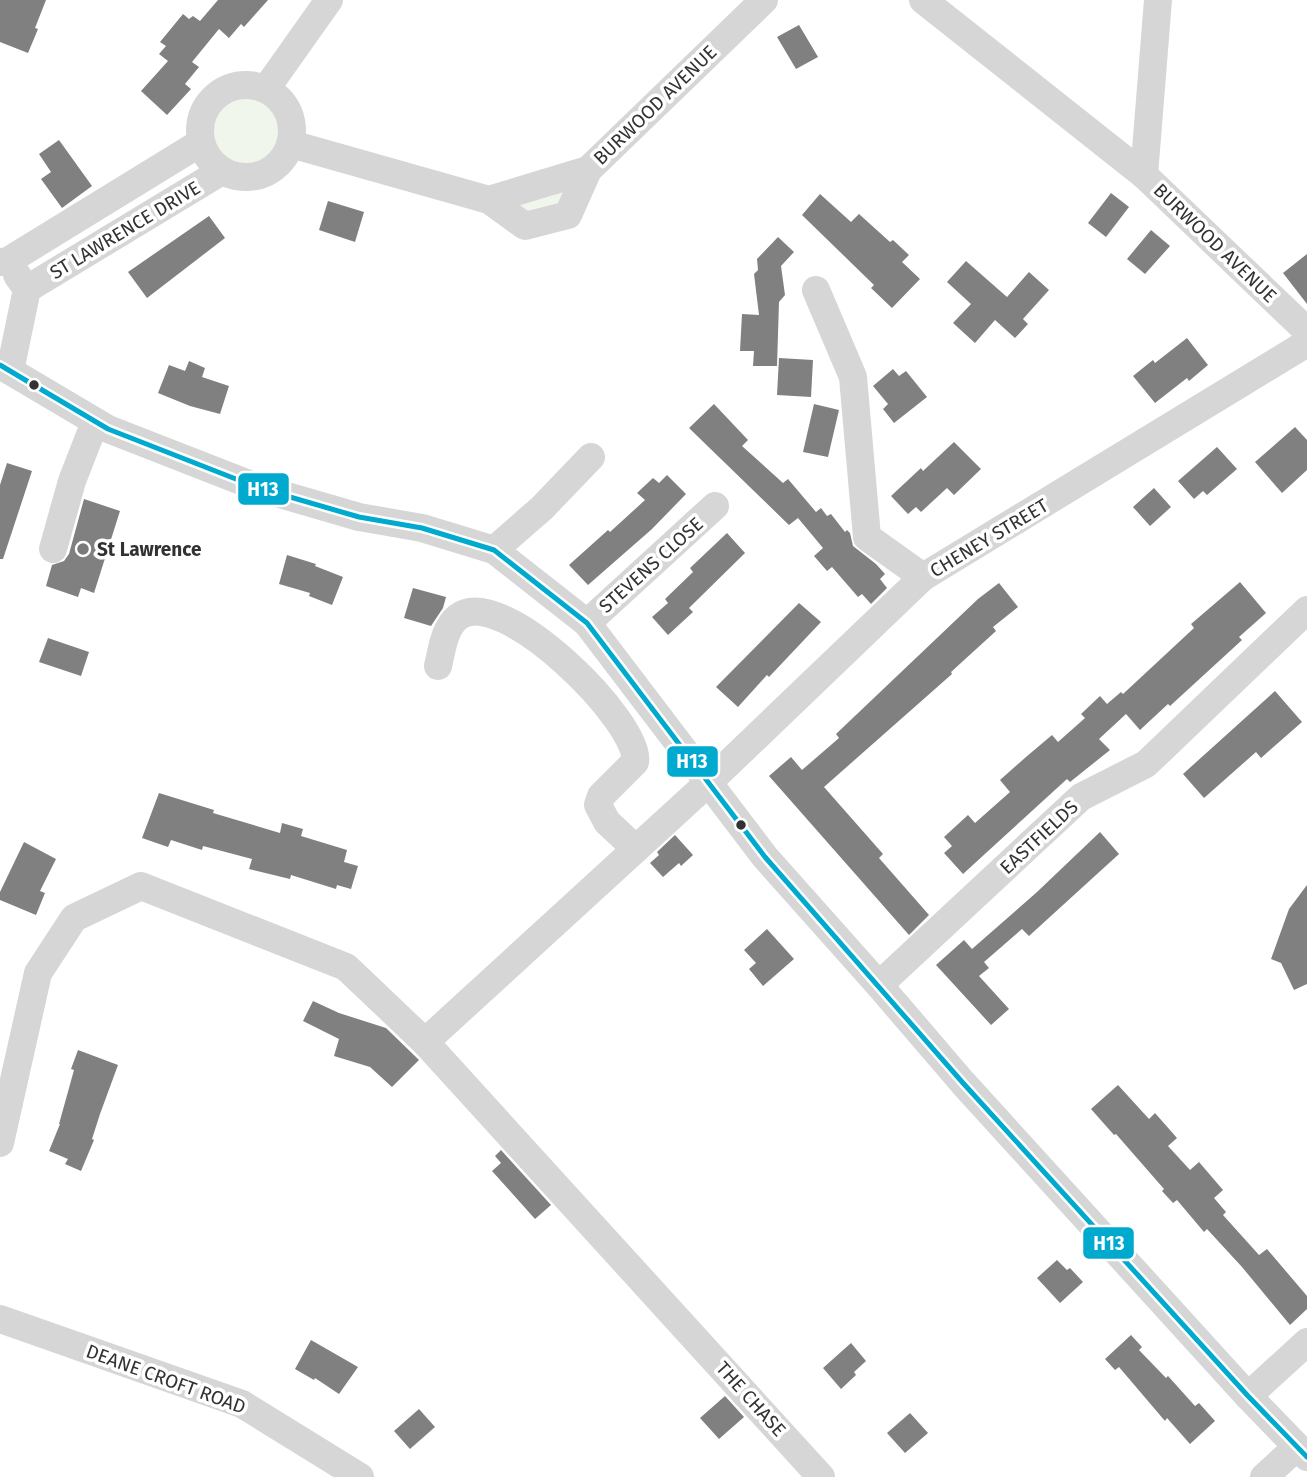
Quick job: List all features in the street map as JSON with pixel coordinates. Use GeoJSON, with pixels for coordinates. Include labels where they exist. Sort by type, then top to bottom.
{"type":"FeatureCollection","features":[{"type":"Feature","properties":{"kind":"street"},"geometry":{"type":"LineString","coordinates":[[265,89],[329,0]]}},
{"type":"Feature","properties":{"kind":"street","name":"BURWOOD AVENUE"},"geometry":{"type":"LineString","coordinates":[[489,200],[588,170],[764,0]]}},
{"type":"Feature","properties":{"kind":"street","name":"BURWOOD AVENUE"},"geometry":{"type":"LineString","coordinates":[[923,0],[1144,175],[1307,331]]}},
{"type":"Feature","properties":{"kind":"street"},"geometry":{"type":"LineString","coordinates":[[1144,175],[1158,0]]}},
{"type":"Feature","properties":{"kind":"street"},"geometry":{"type":"LineString","coordinates":[[239,84],[255,85],[279,98],[289,113],[293,129],[291,144],[284,158],[274,168],[259,176],[245,177],[222,171],[210,161],[201,143],[199,126],[203,111],[219,92],[239,84]]}},
{"type":"Feature","properties":{"kind":"street","name":"ST LAWRENCE DRIVE"},"geometry":{"type":"LineString","coordinates":[[27,289],[4,262],[201,143]]}},
{"type":"Feature","properties":{"kind":"street"},"geometry":{"type":"LineString","coordinates":[[291,144],[489,200],[525,226],[568,215],[588,170]]}},
{"type":"Feature","properties":{"kind":"street","name":"ST LAWRENCE DRIVE"},"geometry":{"type":"LineString","coordinates":[[5,368],[27,289],[222,171]]}},
{"type":"Feature","properties":{"kind":"street"},"geometry":{"type":"LineString","coordinates":[[816,290],[853,377],[867,537],[923,578]]}},
{"type":"Feature","properties":{"kind":"street","name":"CHENEY STREET"},"geometry":{"type":"LineString","coordinates":[[708,783],[923,578],[1307,343]]}},
{"type":"Feature","properties":{"kind":"street"},"geometry":{"type":"LineString","coordinates":[[5,368],[120,434],[259,488],[359,517],[422,527],[494,551],[587,623],[765,857],[972,1093],[1302,1452],[1264,1477]]}},
{"type":"Feature","properties":{"kind":"street"},"geometry":{"type":"LineString","coordinates":[[53,549],[72,481],[95,422]]}},
{"type":"Feature","properties":{"kind":"street"},"geometry":{"type":"LineString","coordinates":[[494,551],[542,508],[591,457]]}},
{"type":"Feature","properties":{"kind":"street","name":"STEVENS CLOSE"},"geometry":{"type":"LineString","coordinates":[[587,623],[715,506]]}},
{"type":"Feature","properties":{"kind":"street"},"geometry":{"type":"LineString","coordinates":[[439,666],[449,628],[459,616],[472,611],[491,614],[515,623],[540,639],[577,674],[632,741],[635,761],[601,796],[598,805],[607,822],[636,849]]}},
{"type":"Feature","properties":{"kind":"street","name":"EASTFIELDS"},"geometry":{"type":"LineString","coordinates":[[879,985],[1081,797],[1146,764],[1305,617]]}},
{"type":"Feature","properties":{"kind":"street"},"geometry":{"type":"LineString","coordinates":[[425,1042],[708,783]]}},
{"type":"Feature","properties":{"kind":"street","name":"THE CHASE"},"geometry":{"type":"LineString","coordinates":[[0,1143],[38,973],[74,918],[141,886],[346,967],[425,1042],[821,1477]]}},
{"type":"Feature","properties":{"kind":"street","name":"DEANE CROFT ROAD"},"geometry":{"type":"LineString","coordinates":[[0,1319],[242,1404],[360,1477]]}},
{"type":"Feature","properties":{"kind":"street"},"geometry":{"type":"LineString","coordinates":[[1248,1396],[1307,1342]]}},
{"type":"Feature","properties":{"kind":"shaded area"},"geometry":{"type":"Polygon","coordinates":[[[246,93],[261,96],[273,104],[281,116],[284,131],[281,146],[273,158],[261,166],[246,169],[231,166],[219,158],[211,146],[208,131],[211,116],[219,104],[231,96],[246,93]]]}},
{"type":"Feature","properties":{"kind":"shaded area"},"geometry":{"type":"Polygon","coordinates":[[[574,182],[561,208],[526,218],[504,201],[574,182]]]}},
{"type":"Feature","properties":{"kind":"building"},"geometry":{"type":"Polygon","coordinates":[[[0,0],[46,0],[28,53],[0,42],[0,0]]]}},
{"type":"Feature","properties":{"kind":"building"},"geometry":{"type":"Polygon","coordinates":[[[218,0],[268,0],[244,27],[241,24],[229,38],[219,29],[192,62],[199,67],[185,84],[191,89],[167,115],[141,91],[168,61],[159,54],[166,46],[160,42],[183,14],[189,19],[193,16],[200,21],[218,0]]]}},
{"type":"Feature","properties":{"kind":"building"},"geometry":{"type":"Polygon","coordinates":[[[799,25],[818,57],[796,69],[777,37],[799,25]]]}},
{"type":"Feature","properties":{"kind":"building"},"geometry":{"type":"Polygon","coordinates":[[[59,140],[92,186],[62,208],[41,179],[51,172],[39,154],[59,140]]]}},
{"type":"Feature","properties":{"kind":"building"},"geometry":{"type":"Polygon","coordinates":[[[1111,193],[1129,207],[1106,237],[1088,223],[1111,193]]]}},
{"type":"Feature","properties":{"kind":"building"},"geometry":{"type":"Polygon","coordinates":[[[820,194],[851,222],[859,214],[909,255],[902,262],[920,279],[892,308],[871,288],[874,285],[802,215],[820,194]]]}},
{"type":"Feature","properties":{"kind":"building"},"geometry":{"type":"Polygon","coordinates":[[[328,201],[364,212],[355,242],[319,230],[328,201]]]}},
{"type":"Feature","properties":{"kind":"building"},"geometry":{"type":"Polygon","coordinates":[[[209,216],[225,238],[147,298],[128,272],[209,216]]]}},
{"type":"Feature","properties":{"kind":"building"},"geometry":{"type":"Polygon","coordinates":[[[1151,230],[1170,246],[1145,274],[1127,259],[1151,230]]]}},
{"type":"Feature","properties":{"kind":"building"},"geometry":{"type":"Polygon","coordinates":[[[778,237],[794,252],[781,266],[785,295],[779,302],[777,366],[753,366],[754,351],[740,351],[742,314],[759,315],[754,274],[758,270],[757,259],[778,237]]]}},
{"type":"Feature","properties":{"kind":"building"},"geometry":{"type":"Polygon","coordinates":[[[1307,254],[1307,304],[1283,273],[1307,254]]]}},
{"type":"Feature","properties":{"kind":"building"},"geometry":{"type":"Polygon","coordinates":[[[966,261],[1007,297],[1029,272],[1049,290],[1023,319],[1028,324],[1015,338],[995,320],[975,343],[953,323],[971,304],[947,282],[966,261]]]}},
{"type":"Feature","properties":{"kind":"building"},"geometry":{"type":"Polygon","coordinates":[[[1187,338],[1208,365],[1155,403],[1133,376],[1187,338]]]}},
{"type":"Feature","properties":{"kind":"building"},"geometry":{"type":"Polygon","coordinates":[[[779,358],[813,360],[811,397],[777,395],[779,358]]]}},
{"type":"Feature","properties":{"kind":"building"},"geometry":{"type":"Polygon","coordinates":[[[189,361],[205,368],[202,377],[229,386],[220,414],[158,393],[169,365],[185,371],[189,361]]]}},
{"type":"Feature","properties":{"kind":"building"},"geometry":{"type":"Polygon","coordinates":[[[893,369],[899,376],[906,371],[927,397],[894,423],[883,409],[888,404],[873,386],[893,369]]]}},
{"type":"Feature","properties":{"kind":"building"},"geometry":{"type":"Polygon","coordinates":[[[714,404],[748,440],[742,446],[783,483],[788,479],[816,512],[821,508],[827,516],[831,514],[845,532],[847,530],[850,533],[853,546],[885,574],[880,579],[887,588],[871,604],[862,594],[858,597],[832,567],[827,571],[814,556],[823,548],[798,518],[789,525],[689,428],[714,404]]]}},
{"type":"Feature","properties":{"kind":"building"},"geometry":{"type":"Polygon","coordinates":[[[814,404],[839,410],[828,457],[803,452],[814,404]]]}},
{"type":"Feature","properties":{"kind":"building"},"geometry":{"type":"Polygon","coordinates":[[[1295,427],[1307,440],[1307,470],[1282,493],[1255,462],[1295,427]]]}},
{"type":"Feature","properties":{"kind":"building"},"geometry":{"type":"Polygon","coordinates":[[[954,442],[981,469],[954,495],[947,488],[921,512],[916,507],[908,514],[891,496],[954,442]]]}},
{"type":"Feature","properties":{"kind":"building"},"geometry":{"type":"Polygon","coordinates":[[[1217,447],[1237,469],[1207,495],[1203,491],[1194,499],[1178,481],[1217,447]]]}},
{"type":"Feature","properties":{"kind":"building"},"geometry":{"type":"Polygon","coordinates":[[[7,463],[32,471],[3,559],[0,559],[0,485],[7,463]]]}},
{"type":"Feature","properties":{"kind":"building"},"geometry":{"type":"Polygon","coordinates":[[[667,475],[686,494],[652,529],[588,585],[569,565],[645,500],[637,493],[653,478],[659,483],[667,475]]]}},
{"type":"Feature","properties":{"kind":"building"},"geometry":{"type":"Polygon","coordinates":[[[1154,488],[1171,507],[1150,526],[1133,507],[1154,488]]]}},
{"type":"Feature","properties":{"kind":"building","name":"St Lawrence"},"geometry":{"type":"Polygon","coordinates":[[[84,499],[120,511],[94,593],[81,588],[78,597],[46,586],[52,565],[64,561],[69,554],[84,499]]]}},
{"type":"Feature","properties":{"kind":"building"},"geometry":{"type":"Polygon","coordinates":[[[727,533],[745,553],[689,608],[693,612],[668,635],[652,617],[668,603],[665,599],[693,572],[690,568],[727,533]]]}},
{"type":"Feature","properties":{"kind":"building"},"geometry":{"type":"Polygon","coordinates":[[[287,555],[316,564],[315,566],[343,577],[332,605],[309,596],[310,593],[279,584],[287,555]]]}},
{"type":"Feature","properties":{"kind":"building"},"geometry":{"type":"Polygon","coordinates":[[[1240,582],[1266,613],[1239,637],[1242,640],[1140,730],[1126,714],[1099,739],[1110,750],[1070,782],[1067,779],[963,874],[944,853],[952,846],[944,837],[968,815],[975,823],[1010,792],[1000,780],[1052,735],[1058,742],[1085,718],[1081,714],[1100,696],[1107,704],[1121,692],[1123,694],[1194,628],[1191,624],[1240,582]]]}},
{"type":"Feature","properties":{"kind":"building"},"geometry":{"type":"Polygon","coordinates":[[[999,583],[1018,607],[993,627],[996,631],[951,672],[952,674],[824,787],[883,854],[879,858],[929,915],[909,935],[769,776],[791,757],[802,770],[839,738],[836,734],[978,599],[999,583]]]}},
{"type":"Feature","properties":{"kind":"building"},"geometry":{"type":"Polygon","coordinates":[[[413,588],[446,597],[443,608],[431,626],[404,618],[413,588]]]}},
{"type":"Feature","properties":{"kind":"building"},"geometry":{"type":"Polygon","coordinates":[[[799,603],[821,622],[738,707],[716,687],[799,603]]]}},
{"type":"Feature","properties":{"kind":"building"},"geometry":{"type":"Polygon","coordinates":[[[48,638],[89,652],[81,676],[39,662],[48,638]]]}},
{"type":"Feature","properties":{"kind":"building"},"geometry":{"type":"Polygon","coordinates":[[[1275,691],[1302,722],[1261,758],[1256,752],[1204,798],[1183,774],[1275,691]]]}},
{"type":"Feature","properties":{"kind":"building"},"geometry":{"type":"Polygon","coordinates":[[[159,793],[280,833],[282,823],[303,829],[301,836],[347,850],[344,862],[358,866],[351,889],[337,885],[336,889],[291,875],[290,879],[249,869],[252,859],[203,846],[202,850],[171,840],[168,847],[142,838],[159,793]]]}},
{"type":"Feature","properties":{"kind":"building"},"geometry":{"type":"Polygon","coordinates":[[[1100,832],[1119,854],[1029,936],[1022,929],[984,962],[989,968],[979,976],[1009,1009],[991,1025],[936,965],[964,940],[972,949],[1100,832]]]}},
{"type":"Feature","properties":{"kind":"building"},"geometry":{"type":"Polygon","coordinates":[[[675,835],[693,855],[663,877],[650,863],[659,855],[657,852],[675,835]]]}},
{"type":"Feature","properties":{"kind":"building"},"geometry":{"type":"Polygon","coordinates":[[[24,842],[56,859],[40,891],[45,893],[36,915],[0,900],[0,892],[24,842]]]}},
{"type":"Feature","properties":{"kind":"building"},"geometry":{"type":"Polygon","coordinates":[[[1307,885],[1307,984],[1294,990],[1281,963],[1271,959],[1289,909],[1307,885]]]}},
{"type":"Feature","properties":{"kind":"building"},"geometry":{"type":"Polygon","coordinates":[[[767,929],[794,959],[763,986],[749,969],[756,963],[744,950],[767,929]]]}},
{"type":"Feature","properties":{"kind":"building"},"geometry":{"type":"Polygon","coordinates":[[[313,1001],[339,1013],[386,1028],[419,1060],[392,1087],[370,1067],[334,1056],[339,1039],[303,1021],[313,1001]]]}},
{"type":"Feature","properties":{"kind":"building"},"geometry":{"type":"Polygon","coordinates":[[[78,1050],[118,1065],[81,1171],[65,1164],[68,1159],[49,1151],[60,1124],[74,1070],[71,1069],[78,1050]]]}},
{"type":"Feature","properties":{"kind":"building"},"geometry":{"type":"Polygon","coordinates":[[[1118,1085],[1149,1119],[1155,1113],[1177,1138],[1168,1146],[1190,1170],[1199,1162],[1223,1190],[1214,1198],[1226,1212],[1223,1215],[1259,1255],[1267,1249],[1307,1296],[1307,1309],[1290,1325],[1207,1229],[1204,1232],[1177,1200],[1173,1203],[1162,1191],[1164,1189],[1091,1109],[1118,1085]]]}},
{"type":"Feature","properties":{"kind":"building"},"geometry":{"type":"Polygon","coordinates":[[[501,1150],[551,1205],[535,1219],[492,1171],[501,1163],[495,1156],[501,1150]]]}},
{"type":"Feature","properties":{"kind":"building"},"geometry":{"type":"Polygon","coordinates":[[[1057,1260],[1067,1270],[1070,1268],[1083,1282],[1060,1303],[1037,1278],[1057,1260]]]}},
{"type":"Feature","properties":{"kind":"building"},"geometry":{"type":"Polygon","coordinates":[[[1131,1335],[1142,1347],[1139,1350],[1166,1378],[1168,1376],[1195,1406],[1199,1403],[1215,1421],[1190,1444],[1167,1418],[1165,1421],[1119,1367],[1115,1370],[1105,1359],[1131,1335]]]}},
{"type":"Feature","properties":{"kind":"building"},"geometry":{"type":"Polygon","coordinates":[[[311,1340],[358,1367],[339,1394],[295,1369],[311,1340]]]}},
{"type":"Feature","properties":{"kind":"building"},"geometry":{"type":"Polygon","coordinates":[[[851,1343],[866,1361],[841,1389],[823,1368],[851,1343]]]}},
{"type":"Feature","properties":{"kind":"building"},"geometry":{"type":"Polygon","coordinates":[[[725,1396],[744,1417],[719,1439],[700,1418],[725,1396]]]}},
{"type":"Feature","properties":{"kind":"building"},"geometry":{"type":"Polygon","coordinates":[[[419,1409],[435,1427],[410,1449],[394,1431],[419,1409]]]}},
{"type":"Feature","properties":{"kind":"building"},"geometry":{"type":"Polygon","coordinates":[[[910,1413],[928,1433],[905,1453],[887,1433],[910,1413]]]}},
{"type":"Feature","properties":{"kind":"transit line","name":"H13"},"geometry":{"type":"LineString","coordinates":[[0,365],[108,429],[259,488],[359,517],[422,528],[494,550],[587,623],[765,857],[963,1083],[1248,1396],[1307,1457]]}},
{"type":"Feature","properties":{"kind":"place","name":"St Lawrence"},"geometry":{"type":"Point","coordinates":[83,549]}}]}
